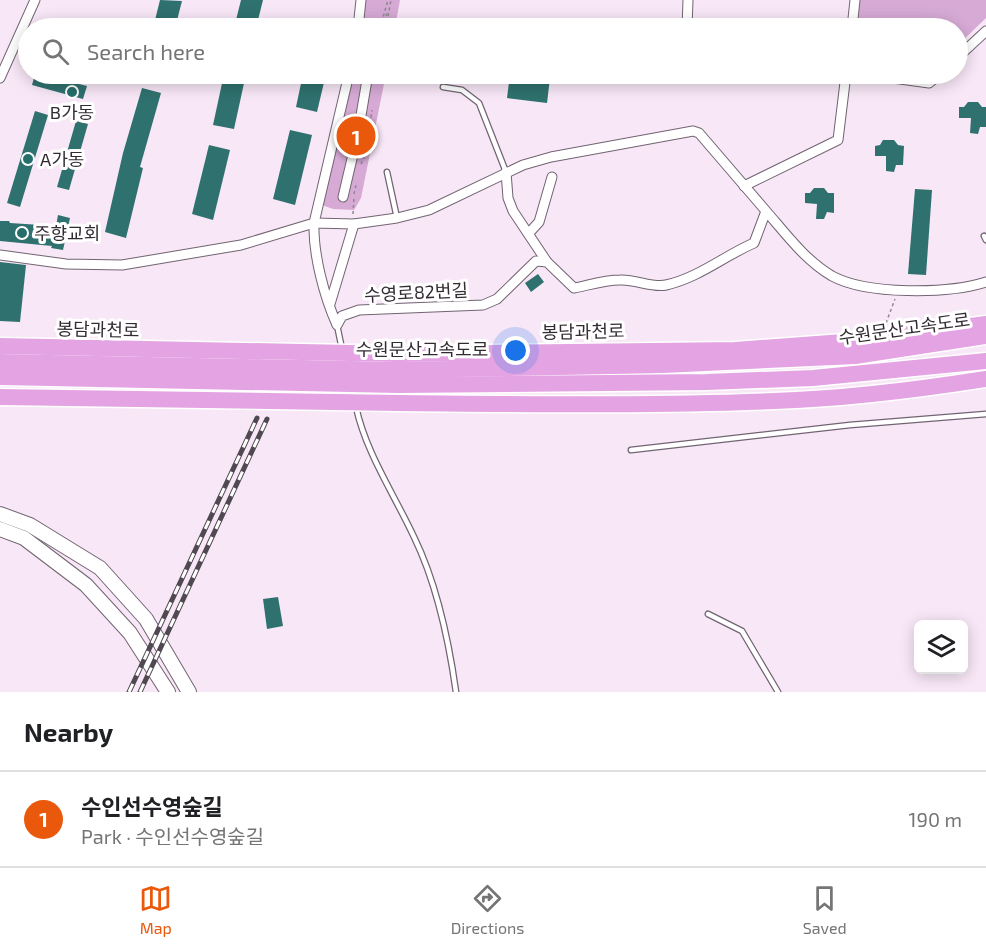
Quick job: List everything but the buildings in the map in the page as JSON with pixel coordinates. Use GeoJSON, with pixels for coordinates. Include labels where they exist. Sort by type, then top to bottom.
{"type":"FeatureCollection","features":[{"type":"Feature","properties":{"kind":"highway","name":"봉담과천로"},"geometry":{"type":"LineString","coordinates":[[0,346],[398,370],[857,341],[986,324]]}},
{"type":"Feature","properties":{"kind":"highway","name":"수원문산고속도로"},"geometry":{"type":"LineString","coordinates":[[0,376],[674,365],[855,356],[986,336]]}},
{"type":"Feature","properties":{"kind":"highway","name":"수원문산고속도로"},"geometry":{"type":"LineString","coordinates":[[0,362],[398,370],[730,381],[813,378],[986,361]]}},
{"type":"Feature","properties":{"kind":"highway"},"geometry":{"type":"LineString","coordinates":[[0,397],[617,404],[776,401],[920,389],[986,379]]}},
{"type":"Feature","properties":{"kind":"main road"},"geometry":{"type":"LineString","coordinates":[[0,514],[30,525],[100,568],[146,619],[189,692]]}},
{"type":"Feature","properties":{"kind":"main road"},"geometry":{"type":"LineString","coordinates":[[0,529],[24,538],[86,585],[130,633],[168,692]]}},
{"type":"Feature","properties":{"kind":"street"},"geometry":{"type":"LineString","coordinates":[[27,18],[35,0]]}},
{"type":"Feature","properties":{"kind":"street"},"geometry":{"type":"LineString","coordinates":[[359,18],[361,0]]}},
{"type":"Feature","properties":{"kind":"street"},"geometry":{"type":"LineString","coordinates":[[687,18],[688,0]]}},
{"type":"Feature","properties":{"kind":"street"},"geometry":{"type":"LineString","coordinates":[[853,18],[855,0]]}},
{"type":"Feature","properties":{"kind":"street"},"geometry":{"type":"LineString","coordinates":[[968,47],[986,31]]}},
{"type":"Feature","properties":{"kind":"street"},"geometry":{"type":"LineString","coordinates":[[0,78],[18,38]]}},
{"type":"Feature","properties":{"kind":"street"},"geometry":{"type":"LineString","coordinates":[[337,325],[329,306],[314,238],[314,223],[347,84]]}},
{"type":"Feature","properties":{"kind":"street"},"geometry":{"type":"LineString","coordinates":[[343,197],[366,84]]}},
{"type":"Feature","properties":{"kind":"street"},"geometry":{"type":"LineString","coordinates":[[744,186],[837,140],[845,84]]}},
{"type":"Feature","properties":{"kind":"street"},"geometry":{"type":"LineString","coordinates":[[0,255],[66,264],[122,265],[241,245],[314,223],[398,219],[429,210],[506,172],[551,157],[695,131],[801,252],[830,275],[843,281],[899,290],[947,289],[986,282]]}},
{"type":"Feature","properties":{"kind":"street"},"geometry":{"type":"LineString","coordinates":[[506,172],[508,198],[513,211],[547,262],[574,288],[618,280],[664,286],[695,274],[720,262],[730,253],[754,243],[766,211]]}},
{"type":"Feature","properties":{"kind":"street"},"geometry":{"type":"LineString","coordinates":[[529,233],[539,222],[552,177]]}},
{"type":"Feature","properties":{"kind":"street"},"geometry":{"type":"LineString","coordinates":[[329,306],[354,220]]}},
{"type":"Feature","properties":{"kind":"street","name":"수영로82번길"},"geometry":{"type":"LineString","coordinates":[[337,325],[342,316],[359,310],[483,305],[497,298],[536,261],[547,262]]}},
{"type":"Feature","properties":{"kind":"lane"},"geometry":{"type":"LineString","coordinates":[[443,87],[462,90],[479,103],[506,172]]}},
{"type":"Feature","properties":{"kind":"lane"},"geometry":{"type":"LineString","coordinates":[[387,172],[398,219]]}},
{"type":"Feature","properties":{"kind":"lane"},"geometry":{"type":"LineString","coordinates":[[337,325],[357,413],[383,476],[415,539],[427,571],[448,640],[456,692]]}},
{"type":"Feature","properties":{"kind":"lane"},"geometry":{"type":"LineString","coordinates":[[631,450],[850,424],[986,414]]}},
{"type":"Feature","properties":{"kind":"lane"},"geometry":{"type":"LineString","coordinates":[[708,614],[742,631],[778,692]]}},
{"type":"Feature","properties":{"kind":"path"},"geometry":{"type":"LineString","coordinates":[[383,18],[389,0]]}},
{"type":"Feature","properties":{"kind":"path"},"geometry":{"type":"LineString","coordinates":[[386,18],[389,0]]}},
{"type":"Feature","properties":{"kind":"path"},"geometry":{"type":"LineString","coordinates":[[354,195],[352,208],[354,220]]}},
{"type":"Feature","properties":{"kind":"path"},"geometry":{"type":"LineString","coordinates":[[886,323],[899,290]]}},
{"type":"Feature","properties":{"kind":"shaded area"},"geometry":{"type":"Polygon","coordinates":[[[362,0],[400,0],[397,18],[361,18],[362,0]]]}},
{"type":"Feature","properties":{"kind":"shaded area"},"geometry":{"type":"Polygon","coordinates":[[[860,0],[986,0],[986,18],[968,35],[968,18],[858,18],[860,0]]]}},
{"type":"Feature","properties":{"kind":"shaded area"},"geometry":{"type":"Polygon","coordinates":[[[351,84],[384,84],[361,198],[354,210],[333,209],[322,205],[351,84]]]}},
{"type":"Feature","properties":{"kind":"railway"},"geometry":{"type":"LineString","coordinates":[[129,692],[257,418]]}},
{"type":"Feature","properties":{"kind":"railway"},"geometry":{"type":"LineString","coordinates":[[140,692],[267,419]]}},
{"type":"Feature","properties":{"kind":"place","name":"B가동"},"geometry":{"type":"Point","coordinates":[72,92]}},
{"type":"Feature","properties":{"kind":"place","name":"수인선수영숲길"},"geometry":{"type":"Point","coordinates":[356,136]}},
{"type":"Feature","properties":{"kind":"place","name":"A가동"},"geometry":{"type":"Point","coordinates":[28,159]}},
{"type":"Feature","properties":{"kind":"place","name":"주향교회"},"geometry":{"type":"Point","coordinates":[22,233]}}]}
